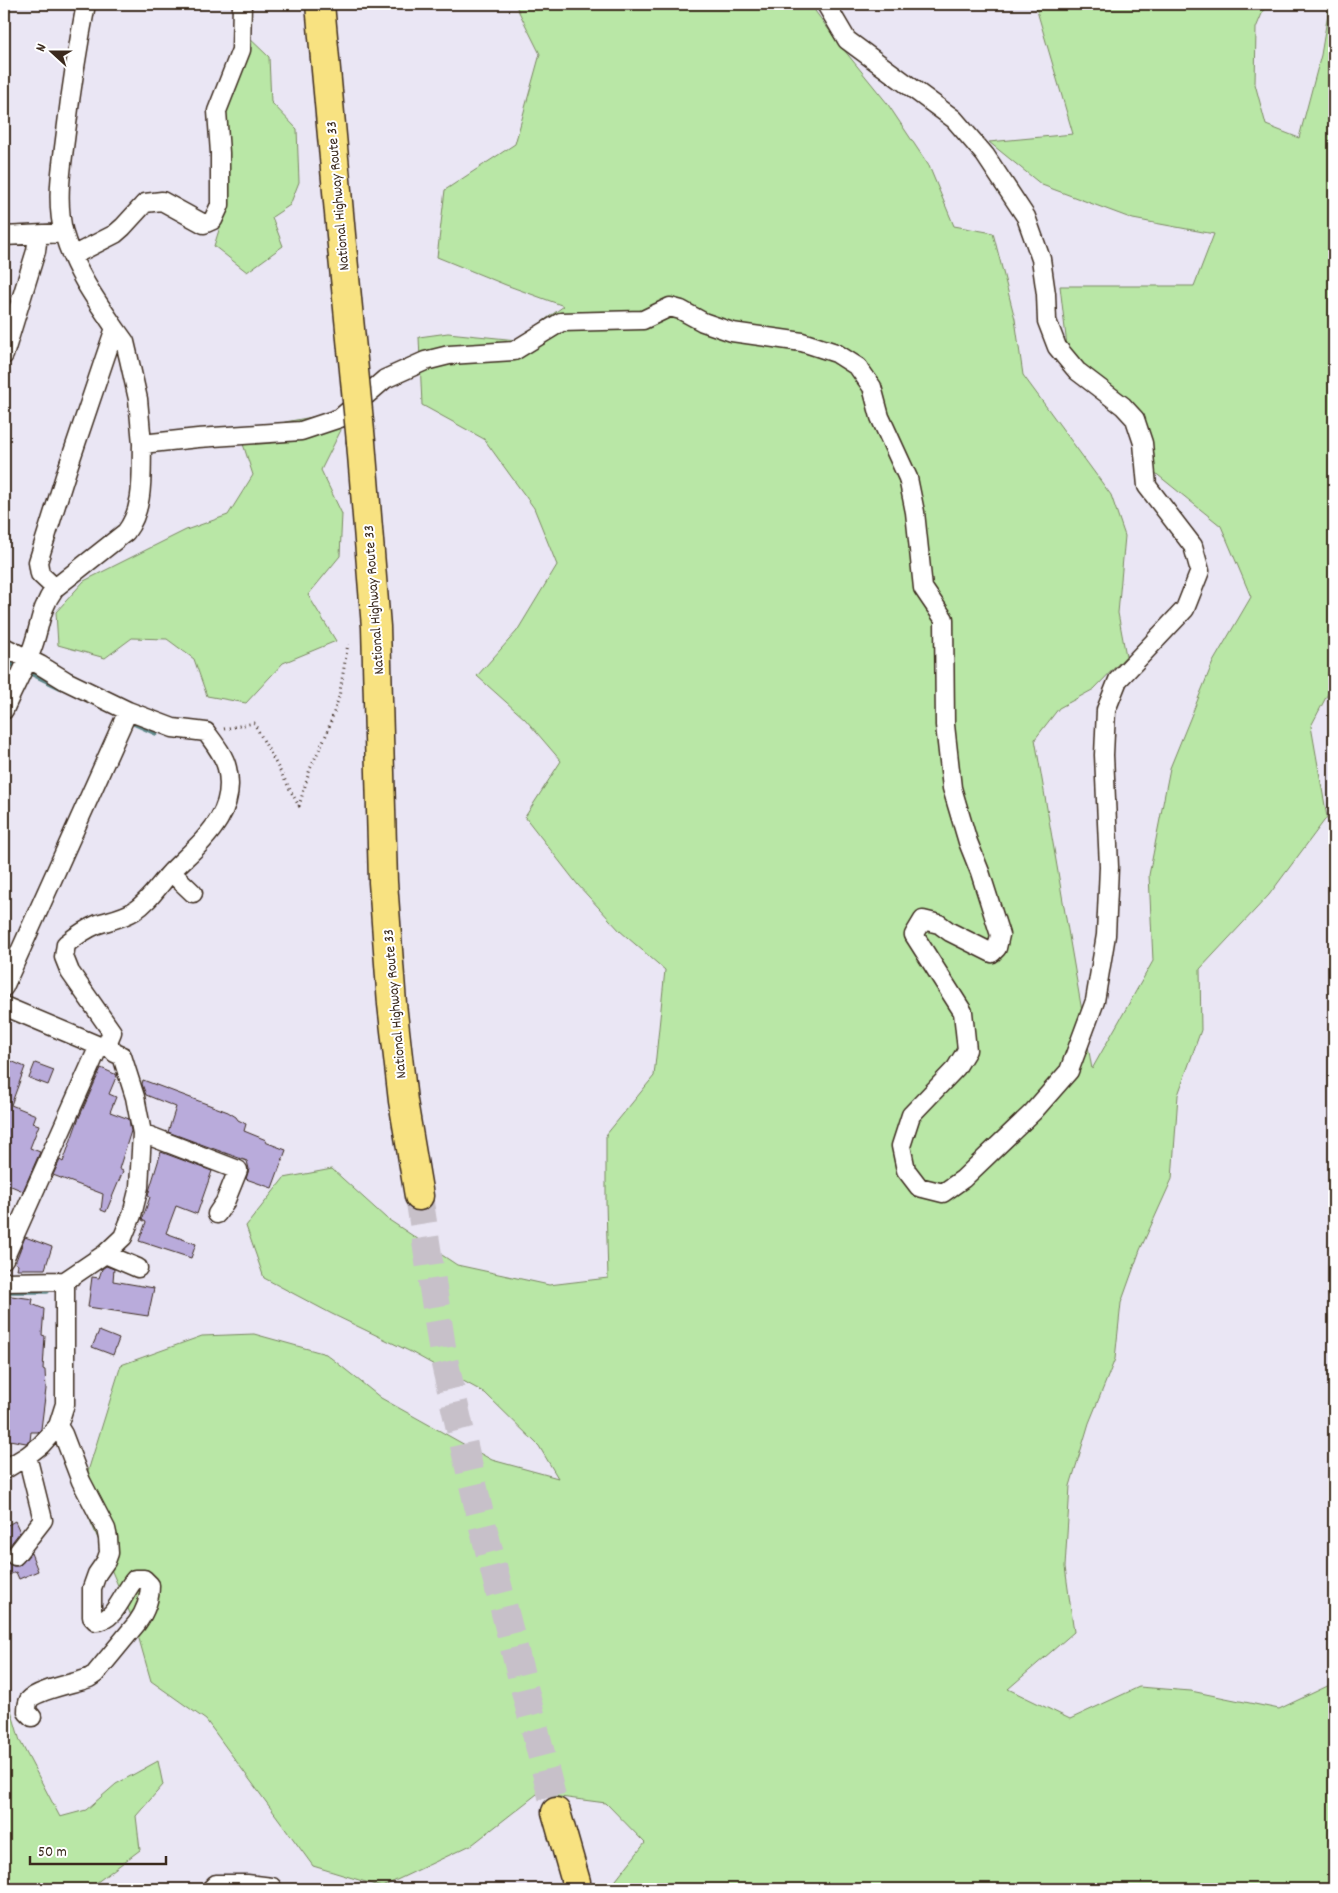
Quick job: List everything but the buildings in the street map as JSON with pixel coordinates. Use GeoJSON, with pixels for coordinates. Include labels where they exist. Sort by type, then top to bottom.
{"type":"FeatureCollection","features":[{"type":"Feature","properties":{"kind":"highway","name":"National Highway Route 33"},"geometry":{"type":"LineString","coordinates":[[320,4],[342,257],[361,442],[376,627],[383,882],[392,1004],[403,1101],[419,1196]]}},
{"type":"Feature","properties":{"kind":"highway"},"geometry":{"type":"LineString","coordinates":[[556,1812],[576,1882]]}},
{"type":"Feature","properties":{"kind":"street"},"geometry":{"type":"LineString","coordinates":[[4,710],[33,647],[46,600],[55,588],[126,532],[133,523],[140,500],[142,444],[138,399],[125,342],[88,289],[72,256],[64,234],[58,190],[74,66],[86,4]]}},
{"type":"Feature","properties":{"kind":"street"},"geometry":{"type":"LineString","coordinates":[[72,256],[115,234],[145,203],[162,201],[204,224],[213,220],[220,205],[220,153],[217,111],[241,50],[242,4]]}},
{"type":"Feature","properties":{"kind":"street"},"geometry":{"type":"LineString","coordinates":[[142,444],[301,431],[340,418],[385,379],[425,361],[449,356],[514,350],[561,322],[643,320],[670,307],[681,310],[703,322],[732,332],[802,342],[836,353],[858,367],[872,387],[880,416],[908,478],[916,512],[923,588],[944,619],[945,725],[952,788],[968,842],[980,872],[1000,935],[997,948],[992,953],[950,932],[939,924],[923,920],[914,935],[963,1012],[967,1050],[956,1068],[911,1115],[901,1146],[906,1170],[920,1188],[943,1193],[963,1179],[1033,1112],[1068,1071],[1096,1001],[1106,935],[1109,867],[1104,755],[1106,710],[1118,680],[1185,609],[1200,570],[1193,546],[1146,486],[1143,442],[1135,419],[1122,406],[1077,371],[1057,347],[1047,321],[1046,294],[1041,259],[1026,216],[984,155],[954,119],[847,40],[827,6],[828,4]]}},
{"type":"Feature","properties":{"kind":"street"},"geometry":{"type":"LineString","coordinates":[[4,236],[64,234]]}},
{"type":"Feature","properties":{"kind":"street"},"geometry":{"type":"LineString","coordinates":[[4,355],[36,251],[38,235]]}},
{"type":"Feature","properties":{"kind":"street"},"geometry":{"type":"LineString","coordinates":[[55,588],[40,574],[38,562],[115,328]]}},
{"type":"Feature","properties":{"kind":"street"},"geometry":{"type":"LineString","coordinates":[[4,648],[27,658],[66,681],[128,711],[173,728],[206,732],[218,748],[227,767],[229,787],[228,803],[214,828],[146,901],[135,910],[77,934],[66,944],[64,957],[70,972],[112,1032],[103,1045],[4,1259]]}},
{"type":"Feature","properties":{"kind":"street"},"geometry":{"type":"LineString","coordinates":[[4,987],[128,711]]}},
{"type":"Feature","properties":{"kind":"street"},"geometry":{"type":"LineString","coordinates":[[171,872],[193,893]]}},
{"type":"Feature","properties":{"kind":"street"},"geometry":{"type":"LineString","coordinates":[[4,1006],[103,1045],[122,1056],[135,1097],[142,1133],[139,1187],[132,1216],[123,1237],[105,1254],[65,1281],[4,1282]]}},
{"type":"Feature","properties":{"kind":"street"},"geometry":{"type":"LineString","coordinates":[[142,1133],[238,1170],[225,1202],[217,1214]]}},
{"type":"Feature","properties":{"kind":"street"},"geometry":{"type":"LineString","coordinates":[[105,1254],[138,1268]]}},
{"type":"Feature","properties":{"kind":"street"},"geometry":{"type":"LineString","coordinates":[[4,1470],[41,1445],[58,1426],[66,1404],[65,1281]]}},
{"type":"Feature","properties":{"kind":"street"},"geometry":{"type":"LineString","coordinates":[[32,1717],[26,1712],[30,1699],[40,1693],[89,1678],[95,1674],[143,1615],[150,1594],[150,1585],[144,1579],[135,1579],[127,1588],[112,1614],[102,1622],[96,1621],[92,1617],[92,1588],[97,1574],[109,1553],[108,1538],[106,1529],[81,1481],[63,1434],[58,1426]]}},
{"type":"Feature","properties":{"kind":"street"},"geometry":{"type":"LineString","coordinates":[[15,1556],[43,1520],[27,1456]]}},
{"type":"Feature","properties":{"kind":"street"},"geometry":{"type":"LineString","coordinates":[[211,1889],[216,1884],[248,1884],[272,1887]]}},
{"type":"Feature","properties":{"kind":"path"},"geometry":{"type":"LineString","coordinates":[[206,732],[254,724],[298,806],[339,697],[348,644]]}},
{"type":"Feature","properties":{"kind":"green space"},"geometry":{"type":"Polygon","coordinates":[[[515,4],[810,4],[887,103],[929,166],[954,226],[993,233],[1015,319],[1023,375],[1111,495],[1125,536],[1118,613],[1126,656],[1094,689],[1059,708],[1035,739],[1092,1069],[1153,961],[1149,875],[1170,768],[1213,662],[1251,597],[1221,526],[1143,463],[1135,427],[1067,346],[1060,286],[1194,286],[1214,234],[1133,219],[1042,185],[989,142],[1073,134],[1035,4],[1266,4],[1256,28],[1255,84],[1266,125],[1299,138],[1321,55],[1329,7],[1330,4],[1334,4],[1334,682],[1311,726],[1327,817],[1269,895],[1200,969],[1201,1030],[1178,1095],[1172,1179],[1140,1250],[1121,1303],[1115,1359],[1089,1423],[1070,1486],[1065,1567],[1074,1632],[1008,1689],[1070,1719],[1139,1687],[1191,1691],[1279,1709],[1334,1683],[1334,1889],[609,1889],[645,1843],[606,1803],[537,1794],[473,1844],[382,1887],[313,1866],[206,1720],[151,1681],[135,1625],[80,1497],[121,1365],[202,1336],[254,1334],[326,1354],[381,1398],[492,1460],[558,1478],[539,1446],[485,1393],[409,1351],[332,1314],[264,1278],[246,1226],[284,1178],[332,1169],[386,1218],[457,1265],[549,1285],[608,1278],[606,1135],[654,1076],[665,970],[620,931],[578,885],[525,817],[561,761],[525,719],[477,676],[517,631],[557,565],[534,508],[484,439],[422,405],[419,337],[448,333],[517,340],[564,306],[437,257],[445,190],[515,144],[540,54],[515,4]]]}},
{"type":"Feature","properties":{"kind":"green space"},"geometry":{"type":"Polygon","coordinates":[[[243,32],[269,57],[271,102],[297,129],[299,182],[290,205],[272,217],[283,246],[247,272],[214,246],[229,198],[221,109],[243,32]]]}},
{"type":"Feature","properties":{"kind":"green space"},"geometry":{"type":"Polygon","coordinates":[[[334,413],[341,430],[321,470],[342,514],[340,556],[308,595],[336,641],[283,663],[246,703],[207,696],[194,659],[167,639],[132,638],[105,658],[58,645],[56,612],[84,581],[186,530],[228,515],[253,475],[243,444],[285,422],[334,413]]]}},
{"type":"Feature","properties":{"kind":"green space"},"geometry":{"type":"Polygon","coordinates":[[[4,1686],[20,1741],[60,1817],[86,1810],[116,1784],[158,1761],[163,1785],[136,1816],[140,1850],[88,1889],[4,1889],[4,1686]]]}},
{"type":"Feature","properties":{"kind":"waterway"},"geometry":{"type":"LineString","coordinates":[[4,660],[60,687]]}},
{"type":"Feature","properties":{"kind":"waterway"},"geometry":{"type":"LineString","coordinates":[[127,720],[156,733]]}},
{"type":"Feature","properties":{"kind":"waterway"},"geometry":{"type":"LineString","coordinates":[[4,1291],[47,1291]]}},
{"type":"Feature","properties":{"kind":"tunnel"},"geometry":{"type":"LineString","coordinates":[[419,1196],[444,1360],[482,1523],[556,1812]]}}]}
